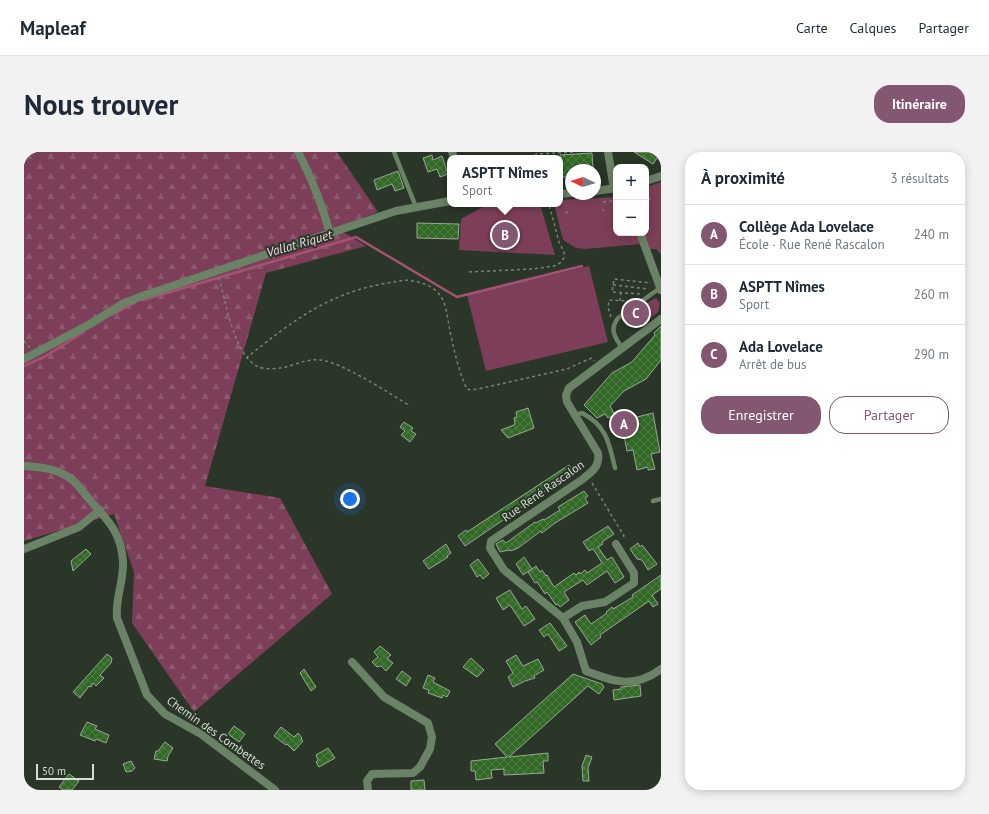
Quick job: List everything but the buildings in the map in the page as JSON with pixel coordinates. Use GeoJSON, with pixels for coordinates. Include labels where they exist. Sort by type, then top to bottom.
{"type":"FeatureCollection","features":[{"type":"Feature","properties":{"kind":"street"},"geometry":{"type":"LineString","coordinates":[[298,152],[309,172],[321,203],[330,233]]}},
{"type":"Feature","properties":{"kind":"street"},"geometry":{"type":"LineString","coordinates":[[608,152],[613,178]]}},
{"type":"Feature","properties":{"kind":"street"},"geometry":{"type":"LineString","coordinates":[[649,180],[661,176]]}},
{"type":"Feature","properties":{"kind":"street"},"geometry":{"type":"LineString","coordinates":[[601,190],[613,189]]}},
{"type":"Feature","properties":{"kind":"street"},"geometry":{"type":"LineString","coordinates":[[24,359],[90,324],[124,303],[176,284],[396,211],[447,202]]}},
{"type":"Feature","properties":{"kind":"street"},"geometry":{"type":"LineString","coordinates":[[641,236],[659,283]]}},
{"type":"Feature","properties":{"kind":"street","name":"Rue René Rascalon"},"geometry":{"type":"LineString","coordinates":[[661,319],[569,388],[566,395],[567,402],[598,453],[599,460],[597,467],[491,541],[490,548],[504,570],[563,618],[577,642],[586,671],[615,682],[626,682],[640,680],[661,669]]}},
{"type":"Feature","properties":{"kind":"street","name":"Chemin des Combettes"},"geometry":{"type":"LineString","coordinates":[[24,466],[42,468],[64,474],[73,479],[100,510],[116,532],[121,544],[123,577],[117,605],[117,618],[147,694],[165,714],[201,734],[275,790]]}},
{"type":"Feature","properties":{"kind":"street"},"geometry":{"type":"LineString","coordinates":[[24,549],[79,527],[100,510]]}},
{"type":"Feature","properties":{"kind":"street"},"geometry":{"type":"LineString","coordinates":[[563,618],[582,606],[605,602],[634,583],[634,573],[616,544]]}},
{"type":"Feature","properties":{"kind":"street"},"geometry":{"type":"LineString","coordinates":[[352,662],[384,697],[428,723],[432,737],[430,749],[420,767],[413,773],[372,774],[367,781],[368,790]]}},
{"type":"Feature","properties":{"kind":"lane"},"geometry":{"type":"LineString","coordinates":[[394,152],[416,207]]}},
{"type":"Feature","properties":{"kind":"lane"},"geometry":{"type":"LineString","coordinates":[[622,348],[612,330],[614,324],[618,318],[650,295],[659,283]]}},
{"type":"Feature","properties":{"kind":"lane"},"geometry":{"type":"LineString","coordinates":[[575,415],[582,413],[595,420],[607,436],[615,468]]}},
{"type":"Feature","properties":{"kind":"lane"},"geometry":{"type":"LineString","coordinates":[[654,501],[661,499]]}},
{"type":"Feature","properties":{"kind":"path"},"geometry":{"type":"LineString","coordinates":[[534,155],[573,152]]}},
{"type":"Feature","properties":{"kind":"path"},"geometry":{"type":"LineString","coordinates":[[603,202],[612,201]]}},
{"type":"Feature","properties":{"kind":"path"},"geometry":{"type":"LineString","coordinates":[[469,272],[533,270],[554,266],[560,263],[564,258],[564,252],[559,242],[550,207]]}},
{"type":"Feature","properties":{"kind":"path"},"geometry":{"type":"LineString","coordinates":[[650,295],[612,292],[614,279],[659,283]]}},
{"type":"Feature","properties":{"kind":"path"},"geometry":{"type":"LineString","coordinates":[[246,358],[292,322],[327,302],[350,292],[405,280],[414,280],[430,286],[439,294],[446,309],[454,350],[467,388],[471,390],[567,369],[592,358],[598,366]]}},
{"type":"Feature","properties":{"kind":"path"},"geometry":{"type":"LineString","coordinates":[[220,282],[238,343],[246,358],[259,368],[280,368],[310,360],[322,360],[333,363],[410,406]]}},
{"type":"Feature","properties":{"kind":"path"},"geometry":{"type":"LineString","coordinates":[[613,285],[659,283]]}},
{"type":"Feature","properties":{"kind":"path"},"geometry":{"type":"LineString","coordinates":[[620,301],[621,292]]}},
{"type":"Feature","properties":{"kind":"path"},"geometry":{"type":"LineString","coordinates":[[614,324],[608,307],[608,300],[640,302]]}},
{"type":"Feature","properties":{"kind":"path"},"geometry":{"type":"LineString","coordinates":[[587,475],[624,536],[616,544]]}},
{"type":"Feature","properties":{"kind":"green space"},"geometry":{"type":"Polygon","coordinates":[[[24,152],[337,152],[378,212],[337,228],[366,246],[266,273],[205,486],[280,498],[332,594],[194,712],[132,623],[134,572],[114,514],[24,541],[24,152]]]}},
{"type":"Feature","properties":{"kind":"green space"},"geometry":{"type":"Polygon","coordinates":[[[661,182],[661,254],[656,249],[649,249],[641,244],[585,249],[576,248],[563,240],[555,207],[563,207],[563,200],[601,200],[601,198],[613,197],[613,236],[649,236],[649,186],[661,182]]]}},
{"type":"Feature","properties":{"kind":"green space"},"geometry":{"type":"Polygon","coordinates":[[[483,207],[541,207],[555,255],[459,250],[461,219],[483,207]]]}},
{"type":"Feature","properties":{"kind":"green space"},"geometry":{"type":"Polygon","coordinates":[[[589,266],[608,342],[486,371],[467,295],[589,266]]]}},
{"type":"Feature","properties":{"kind":"green space"},"geometry":{"type":"Polygon","coordinates":[[[656,298],[660,303],[658,312],[641,326],[634,316],[642,310],[640,307],[656,298]]]}},
{"type":"Feature","properties":{"kind":"waterway","name":"Vallat Riquet"},"geometry":{"type":"LineString","coordinates":[[143,300],[356,237],[457,297],[582,266]]}},
{"type":"Feature","properties":{"kind":"waterway","name":"Vallat Riquet"},"geometry":{"type":"LineString","coordinates":[[112,315],[135,303]]}},
{"type":"Feature","properties":{"kind":"waterway","name":"Vallat Riquet"},"geometry":{"type":"LineString","coordinates":[[24,366],[44,357],[84,332]]}},
{"type":"Feature","properties":{"kind":"place","name":"ASPTT Nîmes"},"geometry":{"type":"Point","coordinates":[505,235]}},
{"type":"Feature","properties":{"kind":"place","name":"Ada Lovelace"},"geometry":{"type":"Point","coordinates":[636,313]}},
{"type":"Feature","properties":{"kind":"place","name":"Collège Ada Lovelace"},"geometry":{"type":"Point","coordinates":[624,424]}}]}
